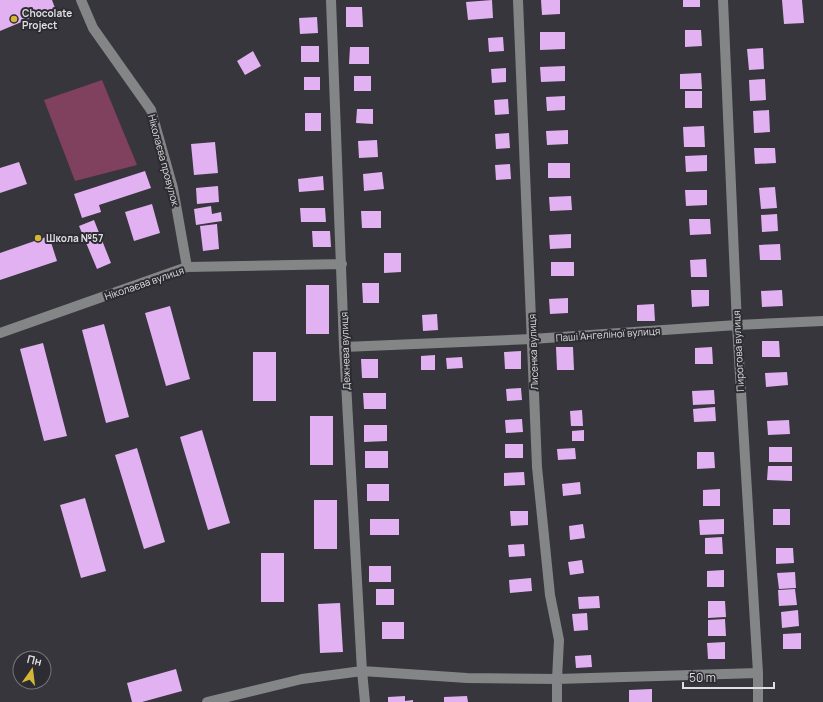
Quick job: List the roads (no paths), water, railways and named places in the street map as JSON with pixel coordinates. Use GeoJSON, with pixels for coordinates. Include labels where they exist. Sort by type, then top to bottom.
{"type":"FeatureCollection","features":[{"type":"Feature","properties":{"kind":"street","name":"Ніколаєва провулок"},"geometry":{"type":"LineString","coordinates":[[81,0],[93,28],[151,110],[173,188],[187,267]]}},
{"type":"Feature","properties":{"kind":"street","name":"Дежнева вулиця"},"geometry":{"type":"LineString","coordinates":[[332,0],[344,347],[365,702]]}},
{"type":"Feature","properties":{"kind":"street","name":"Лисенка вулиця"},"geometry":{"type":"LineString","coordinates":[[518,0],[537,467],[550,595],[559,640],[557,702]]}},
{"type":"Feature","properties":{"kind":"street","name":"Пирогова вулиця"},"geometry":{"type":"LineString","coordinates":[[723,0],[737,325],[758,673],[758,702]]}},
{"type":"Feature","properties":{"kind":"street","name":"Ніколаєва вулиця"},"geometry":{"type":"LineString","coordinates":[[0,333],[187,267],[342,264]]}},
{"type":"Feature","properties":{"kind":"street","name":"Паші Ангеліної вулиця"},"geometry":{"type":"LineString","coordinates":[[344,347],[532,339],[737,325],[823,321]]}},
{"type":"Feature","properties":{"kind":"street"},"geometry":{"type":"LineString","coordinates":[[207,702],[302,679],[362,671],[468,678],[557,679],[758,673]]}},
{"type":"Feature","properties":{"kind":"place","name":"Chocolate Project"},"geometry":{"type":"Point","coordinates":[14,19]}},
{"type":"Feature","properties":{"kind":"place","name":"Школа №57"},"geometry":{"type":"Point","coordinates":[38,238]}}]}
